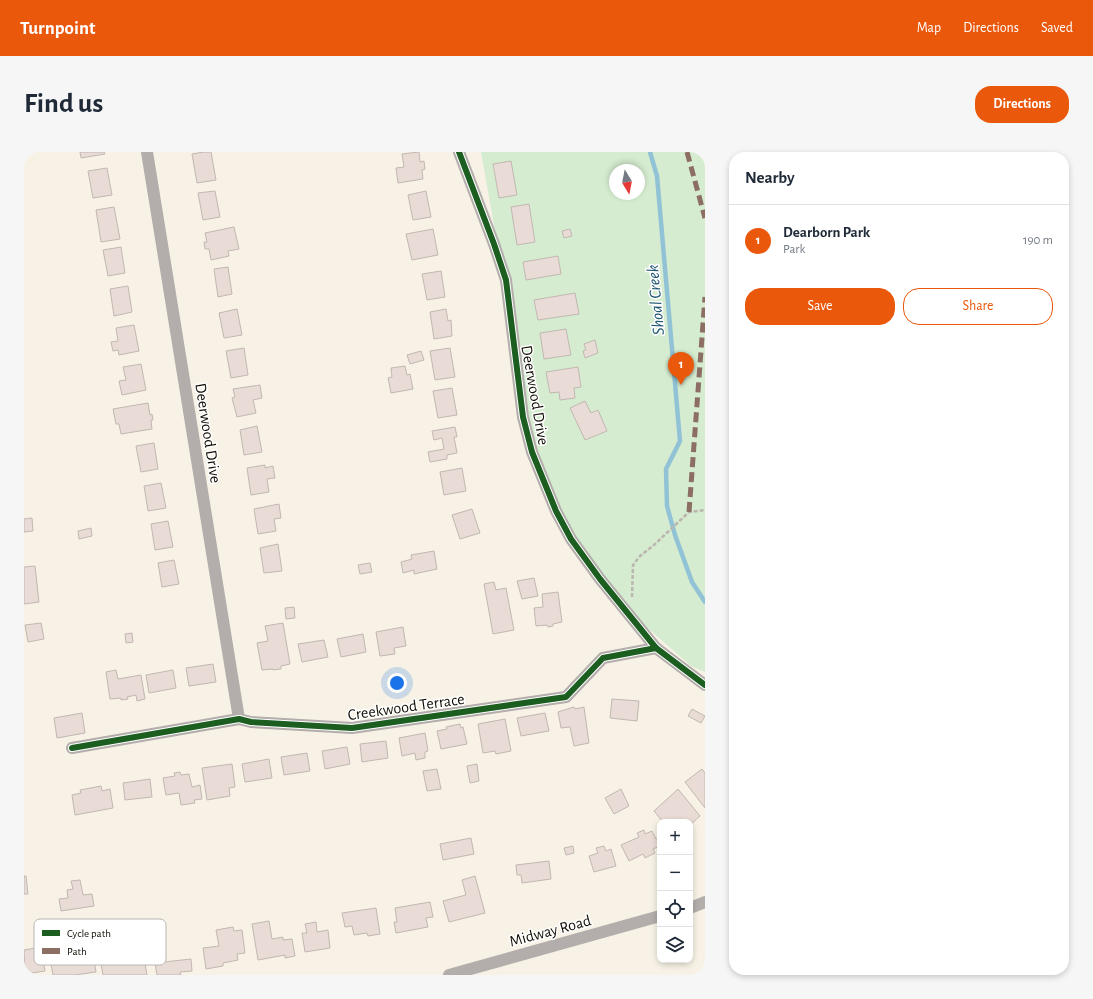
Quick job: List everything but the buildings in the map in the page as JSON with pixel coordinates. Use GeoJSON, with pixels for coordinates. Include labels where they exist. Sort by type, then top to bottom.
{"type":"FeatureCollection","features":[{"type":"Feature","properties":{"kind":"street","name":"Deerwood Drive"},"geometry":{"type":"LineString","coordinates":[[147,152],[239,719]]}},
{"type":"Feature","properties":{"kind":"street","name":"Deerwood Drive"},"geometry":{"type":"LineString","coordinates":[[459,152],[506,280],[523,417],[532,452],[556,511],[571,539],[600,579],[656,648],[705,684]]}},
{"type":"Feature","properties":{"kind":"street","name":"Creekwood Terrace"},"geometry":{"type":"LineString","coordinates":[[72,748],[239,719],[251,722],[352,728],[566,697],[602,658],[656,648]]}},
{"type":"Feature","properties":{"kind":"street"},"geometry":{"type":"LineString","coordinates":[[693,907],[705,902]]}},
{"type":"Feature","properties":{"kind":"street","name":"Midway Road"},"geometry":{"type":"LineString","coordinates":[[449,975],[657,917]]}},
{"type":"Feature","properties":{"kind":"path"},"geometry":{"type":"LineString","coordinates":[[627,611],[632,607],[633,566],[640,556],[689,512],[705,510]]}},
{"type":"Feature","properties":{"kind":"green space"},"geometry":{"type":"Polygon","coordinates":[[[481,152],[705,152],[705,672],[691,666],[592,579],[529,459],[508,304],[481,152]]]}},
{"type":"Feature","properties":{"kind":"waterway","name":"Shoal Creek"},"geometry":{"type":"LineString","coordinates":[[650,152],[657,176],[680,441],[666,469],[667,506],[675,535],[692,582],[705,602]]}},
{"type":"Feature","properties":{"kind":"marked path"},"geometry":{"type":"LineString","coordinates":[[687,152],[705,218]]}},
{"type":"Feature","properties":{"kind":"marked path"},"geometry":{"type":"LineString","coordinates":[[689,512],[705,297]]}},
{"type":"Feature","properties":{"kind":"cycle path"},"geometry":{"type":"LineString","coordinates":[[459,152],[506,280],[523,417],[532,452],[556,511],[571,539],[600,579],[656,648],[705,685]]}},
{"type":"Feature","properties":{"kind":"cycle path"},"geometry":{"type":"LineString","coordinates":[[72,748],[239,719],[251,722],[352,728],[566,697],[603,658],[656,648]]}},
{"type":"Feature","properties":{"kind":"place","name":"Dearborn Park"},"geometry":{"type":"Point","coordinates":[681,385]}}]}
